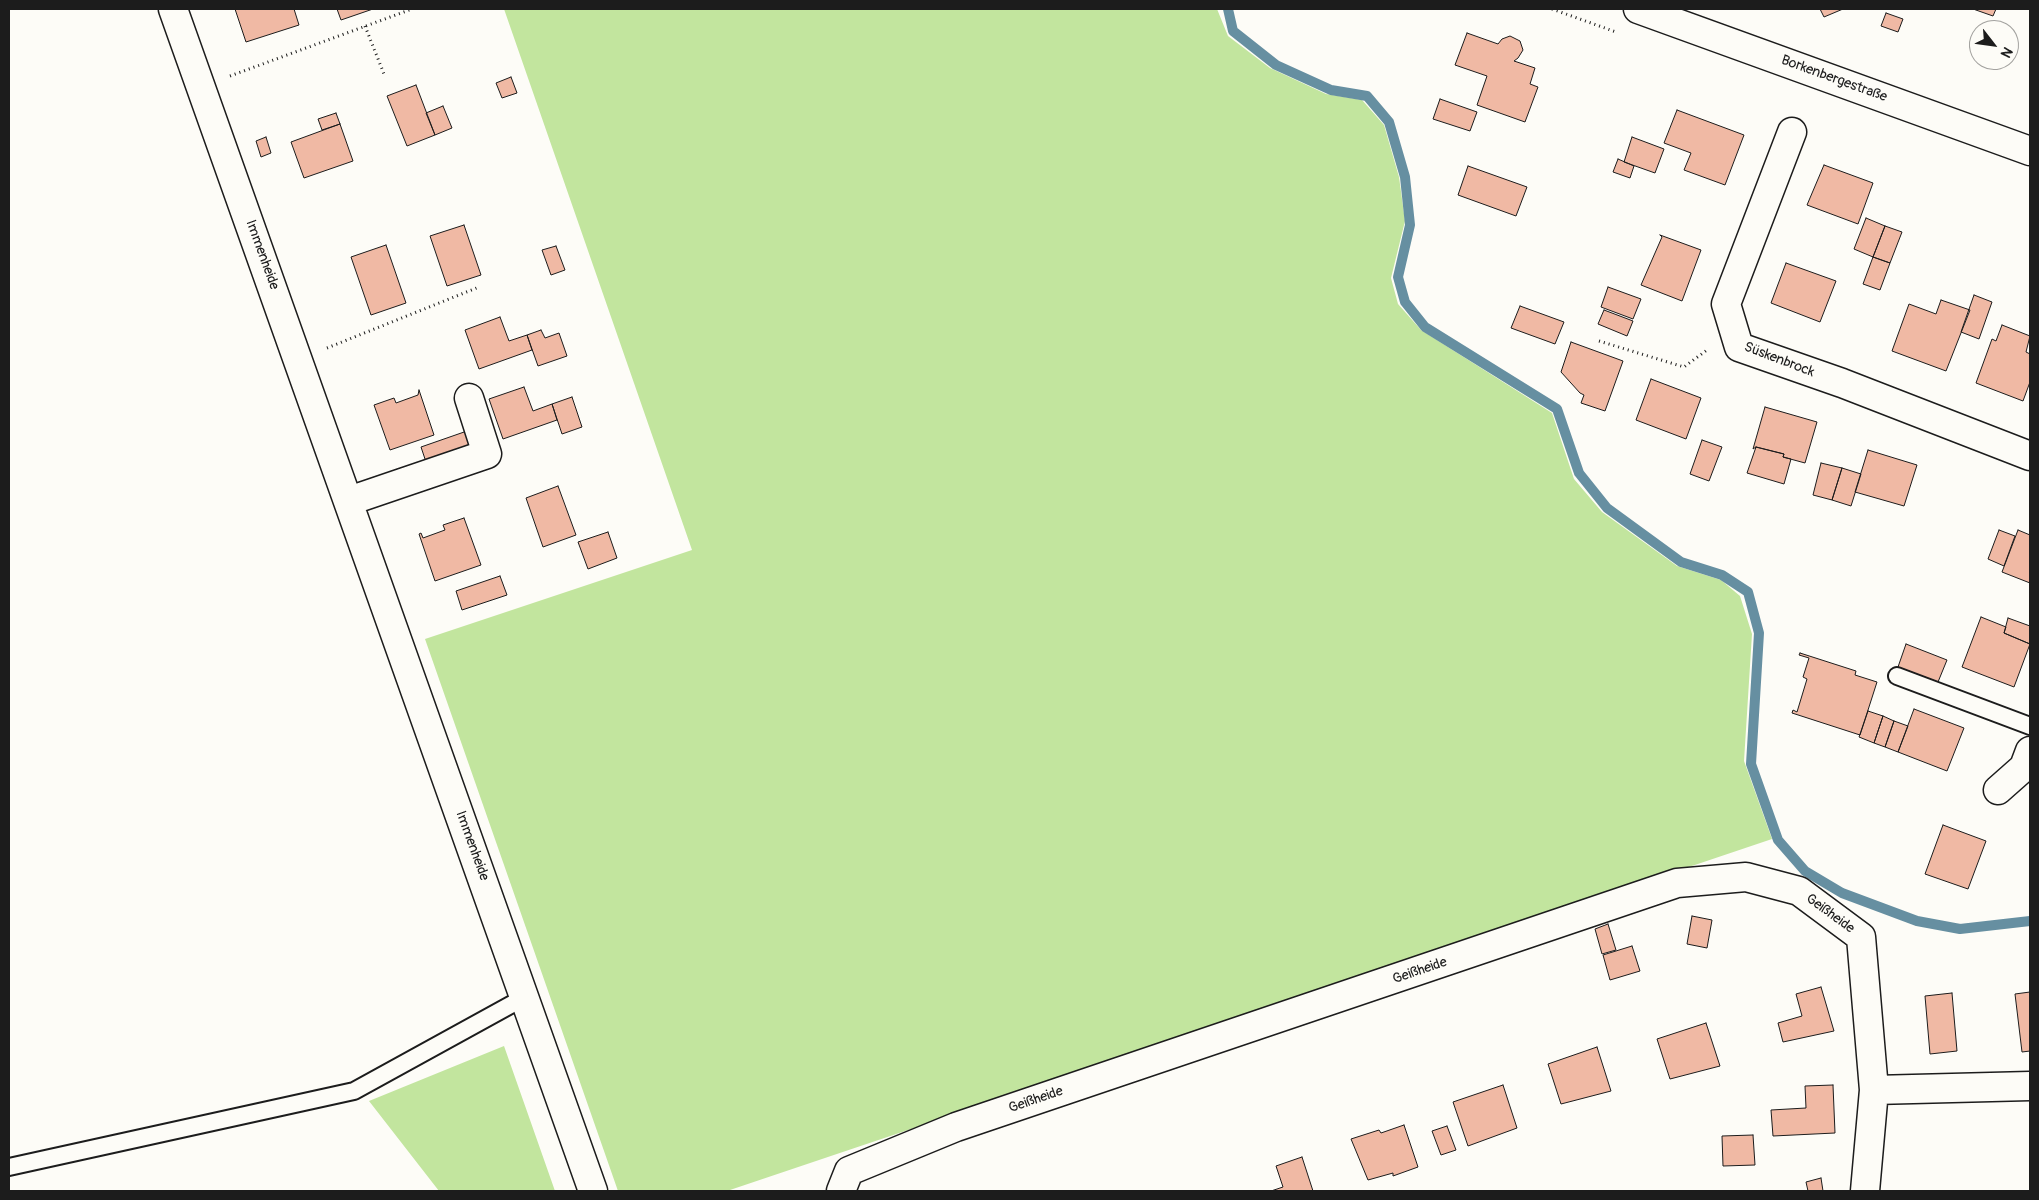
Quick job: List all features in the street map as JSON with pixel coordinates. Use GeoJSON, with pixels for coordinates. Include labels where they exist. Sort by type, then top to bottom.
{"type":"FeatureCollection","features":[{"type":"Feature","properties":{"kind":"street","name":"Immenheide"},"geometry":{"type":"LineString","coordinates":[[173,9],[593,1191]]}},
{"type":"Feature","properties":{"kind":"street","name":"Borkenbergestraße"},"geometry":{"type":"LineString","coordinates":[[1638,9],[2030,151]]}},
{"type":"Feature","properties":{"kind":"street","name":"Süskenbrock"},"geometry":{"type":"LineString","coordinates":[[1792,132],[1726,304],[1739,347],[1842,383],[2030,456]]}},
{"type":"Feature","properties":{"kind":"street"},"geometry":{"type":"LineString","coordinates":[[349,501],[487,454],[469,398]]}},
{"type":"Feature","properties":{"kind":"street"},"geometry":{"type":"LineString","coordinates":[[1998,790],[2024,767],[2030,751]]}},
{"type":"Feature","properties":{"kind":"street","name":"Geißheide"},"geometry":{"type":"LineString","coordinates":[[841,1191],[849,1171],[956,1127],[1677,883],[1746,877],[1799,891],[1861,937],[1874,1090],[1865,1191]]}},
{"type":"Feature","properties":{"kind":"street"},"geometry":{"type":"LineString","coordinates":[[1874,1090],[2030,1086]]}},
{"type":"Feature","properties":{"kind":"lane"},"geometry":{"type":"LineString","coordinates":[[1897,676],[2030,726]]}},
{"type":"Feature","properties":{"kind":"lane"},"geometry":{"type":"LineString","coordinates":[[9,1167],[354,1091],[525,997]]}},
{"type":"Feature","properties":{"kind":"path"},"geometry":{"type":"LineString","coordinates":[[201,86],[412,9]]}},
{"type":"Feature","properties":{"kind":"path"},"geometry":{"type":"LineString","coordinates":[[365,26],[384,74]]}},
{"type":"Feature","properties":{"kind":"path"},"geometry":{"type":"LineString","coordinates":[[299,360],[479,287]]}},
{"type":"Feature","properties":{"kind":"path"},"geometry":{"type":"LineString","coordinates":[[1599,341],[1684,367],[1734,330]]}},
{"type":"Feature","properties":{"kind":"green space"},"geometry":{"type":"Polygon","coordinates":[[[504,9],[1217,9],[1228,36],[1270,68],[1326,94],[1362,100],[1384,125],[1399,177],[1405,221],[1391,278],[1398,304],[1421,330],[1552,413],[1574,479],[1602,512],[1677,566],[1721,580],[1740,596],[1752,634],[1744,761],[1772,839],[727,1191],[618,1191],[425,639],[692,550],[504,9]]]}},
{"type":"Feature","properties":{"kind":"green space"},"geometry":{"type":"Polygon","coordinates":[[[504,1046],[555,1191],[439,1191],[369,1101],[504,1046]]]}},
{"type":"Feature","properties":{"kind":"building"},"geometry":{"type":"Polygon","coordinates":[[[235,9],[294,9],[299,25],[246,42],[235,9]]]}},
{"type":"Feature","properties":{"kind":"building"},"geometry":{"type":"Polygon","coordinates":[[[337,9],[373,9],[341,20],[337,9]]]}},
{"type":"Feature","properties":{"kind":"building"},"geometry":{"type":"Polygon","coordinates":[[[1820,9],[1843,9],[1824,17],[1820,9]]]}},
{"type":"Feature","properties":{"kind":"building"},"geometry":{"type":"Polygon","coordinates":[[[1973,9],[1996,9],[1993,16],[1973,9]]]}},
{"type":"Feature","properties":{"kind":"building"},"geometry":{"type":"Polygon","coordinates":[[[1886,13],[1903,19],[1898,32],[1881,26],[1886,13]]]}},
{"type":"Feature","properties":{"kind":"building"},"geometry":{"type":"Polygon","coordinates":[[[1467,33],[1498,44],[1502,39],[1510,36],[1520,41],[1523,50],[1514,61],[1535,68],[1530,84],[1538,87],[1525,122],[1477,105],[1487,76],[1455,65],[1467,33]]]}},
{"type":"Feature","properties":{"kind":"building"},"geometry":{"type":"Polygon","coordinates":[[[511,77],[517,93],[502,98],[496,83],[511,77]]]}},
{"type":"Feature","properties":{"kind":"building"},"geometry":{"type":"Polygon","coordinates":[[[416,85],[435,135],[407,146],[387,96],[416,85]]]}},
{"type":"Feature","properties":{"kind":"building"},"geometry":{"type":"Polygon","coordinates":[[[1440,99],[1477,112],[1470,131],[1433,119],[1440,99]]]}},
{"type":"Feature","properties":{"kind":"building"},"geometry":{"type":"Polygon","coordinates":[[[443,106],[452,128],[435,135],[426,113],[443,106]]]}},
{"type":"Feature","properties":{"kind":"building"},"geometry":{"type":"Polygon","coordinates":[[[1677,110],[1744,135],[1725,185],[1684,170],[1691,153],[1664,143],[1677,110]]]}},
{"type":"Feature","properties":{"kind":"building"},"geometry":{"type":"Polygon","coordinates":[[[336,113],[340,124],[322,130],[318,119],[336,113]]]}},
{"type":"Feature","properties":{"kind":"building"},"geometry":{"type":"Polygon","coordinates":[[[340,124],[353,161],[304,178],[291,142],[340,124]]]}},
{"type":"Feature","properties":{"kind":"building"},"geometry":{"type":"Polygon","coordinates":[[[266,137],[271,153],[261,157],[256,141],[266,137]]]}},
{"type":"Feature","properties":{"kind":"building"},"geometry":{"type":"Polygon","coordinates":[[[1632,137],[1664,149],[1655,173],[1624,162],[1632,137]]]}},
{"type":"Feature","properties":{"kind":"building"},"geometry":{"type":"Polygon","coordinates":[[[1618,159],[1634,166],[1630,178],[1613,172],[1618,159]]]}},
{"type":"Feature","properties":{"kind":"building"},"geometry":{"type":"Polygon","coordinates":[[[1824,165],[1873,183],[1858,224],[1807,205],[1824,165]]]}},
{"type":"Feature","properties":{"kind":"building"},"geometry":{"type":"Polygon","coordinates":[[[1468,166],[1527,187],[1516,216],[1458,195],[1468,166]]]}},
{"type":"Feature","properties":{"kind":"building"},"geometry":{"type":"Polygon","coordinates":[[[1866,218],[1885,226],[1873,257],[1854,249],[1866,218]]]}},
{"type":"Feature","properties":{"kind":"building"},"geometry":{"type":"Polygon","coordinates":[[[464,225],[481,275],[447,286],[430,236],[464,225]]]}},
{"type":"Feature","properties":{"kind":"building"},"geometry":{"type":"Polygon","coordinates":[[[1885,226],[1902,232],[1890,263],[1873,257],[1885,226]]]}},
{"type":"Feature","properties":{"kind":"building"},"geometry":{"type":"Polygon","coordinates":[[[1660,235],[1701,250],[1682,301],[1641,285],[1662,237],[1660,235]]]}},
{"type":"Feature","properties":{"kind":"building"},"geometry":{"type":"Polygon","coordinates":[[[386,245],[406,303],[371,315],[351,257],[386,245]]]}},
{"type":"Feature","properties":{"kind":"building"},"geometry":{"type":"Polygon","coordinates":[[[556,246],[565,270],[551,275],[542,250],[556,246]]]}},
{"type":"Feature","properties":{"kind":"building"},"geometry":{"type":"Polygon","coordinates":[[[1873,257],[1890,263],[1880,290],[1863,284],[1873,257]]]}},
{"type":"Feature","properties":{"kind":"building"},"geometry":{"type":"Polygon","coordinates":[[[1786,263],[1836,281],[1820,322],[1771,303],[1786,263]]]}},
{"type":"Feature","properties":{"kind":"building"},"geometry":{"type":"Polygon","coordinates":[[[1608,287],[1641,299],[1633,319],[1601,307],[1608,287]]]}},
{"type":"Feature","properties":{"kind":"building"},"geometry":{"type":"Polygon","coordinates":[[[1974,295],[1992,302],[1979,339],[1961,332],[1974,295]]]}},
{"type":"Feature","properties":{"kind":"building"},"geometry":{"type":"Polygon","coordinates":[[[1941,300],[1970,310],[1946,371],[1892,351],[1909,304],[1936,314],[1941,300]]]}},
{"type":"Feature","properties":{"kind":"building"},"geometry":{"type":"Polygon","coordinates":[[[1520,306],[1564,322],[1555,344],[1511,328],[1520,306]]]}},
{"type":"Feature","properties":{"kind":"building"},"geometry":{"type":"Polygon","coordinates":[[[1604,310],[1633,321],[1627,336],[1598,324],[1604,310]]]}},
{"type":"Feature","properties":{"kind":"building"},"geometry":{"type":"Polygon","coordinates":[[[500,317],[509,341],[527,335],[532,350],[479,369],[465,330],[500,317]]]}},
{"type":"Feature","properties":{"kind":"building"},"geometry":{"type":"Polygon","coordinates":[[[2002,325],[2030,336],[2026,352],[2030,354],[2030,382],[2023,401],[1976,383],[1992,339],[1996,341],[2002,325]]]}},
{"type":"Feature","properties":{"kind":"building"},"geometry":{"type":"Polygon","coordinates":[[[541,330],[545,338],[559,333],[567,356],[538,366],[527,335],[541,330]]]}},
{"type":"Feature","properties":{"kind":"building"},"geometry":{"type":"Polygon","coordinates":[[[1571,342],[1623,361],[1605,411],[1581,403],[1584,395],[1561,372],[1571,342]]]}},
{"type":"Feature","properties":{"kind":"building"},"geometry":{"type":"Polygon","coordinates":[[[1651,379],[1701,398],[1686,439],[1636,420],[1651,379]]]}},
{"type":"Feature","properties":{"kind":"building"},"geometry":{"type":"Polygon","coordinates":[[[524,387],[533,411],[552,404],[557,420],[503,439],[489,399],[524,387]]]}},
{"type":"Feature","properties":{"kind":"building"},"geometry":{"type":"Polygon","coordinates":[[[419,390],[434,435],[390,450],[374,405],[394,398],[396,403],[418,395],[419,390]]]}},
{"type":"Feature","properties":{"kind":"building"},"geometry":{"type":"Polygon","coordinates":[[[572,397],[582,427],[562,434],[552,404],[572,397]]]}},
{"type":"Feature","properties":{"kind":"building"},"geometry":{"type":"Polygon","coordinates":[[[1765,407],[1817,422],[1805,463],[1783,457],[1784,454],[1756,447],[1753,449],[1765,407]]]}},
{"type":"Feature","properties":{"kind":"building"},"geometry":{"type":"Polygon","coordinates":[[[467,431],[472,446],[426,462],[421,447],[467,431]]]}},
{"type":"Feature","properties":{"kind":"building"},"geometry":{"type":"Polygon","coordinates":[[[1702,440],[1722,447],[1709,481],[1690,474],[1702,440]]]}},
{"type":"Feature","properties":{"kind":"building"},"geometry":{"type":"Polygon","coordinates":[[[1756,447],[1784,454],[1783,457],[1791,459],[1784,484],[1747,473],[1756,447]]]}},
{"type":"Feature","properties":{"kind":"building"},"geometry":{"type":"Polygon","coordinates":[[[1868,450],[1917,465],[1904,506],[1855,492],[1868,450]]]}},
{"type":"Feature","properties":{"kind":"building"},"geometry":{"type":"Polygon","coordinates":[[[1821,463],[1842,468],[1832,500],[1813,495],[1821,463]]]}},
{"type":"Feature","properties":{"kind":"building"},"geometry":{"type":"Polygon","coordinates":[[[1842,468],[1861,474],[1851,506],[1832,500],[1842,468]]]}},
{"type":"Feature","properties":{"kind":"building"},"geometry":{"type":"Polygon","coordinates":[[[558,486],[576,535],[543,547],[526,498],[558,486]]]}},
{"type":"Feature","properties":{"kind":"building"},"geometry":{"type":"Polygon","coordinates":[[[464,518],[481,565],[435,581],[419,534],[421,533],[423,538],[445,530],[443,525],[464,518]]]}},
{"type":"Feature","properties":{"kind":"building"},"geometry":{"type":"Polygon","coordinates":[[[1999,530],[2015,536],[2004,566],[1988,559],[1999,530]]]}},
{"type":"Feature","properties":{"kind":"building"},"geometry":{"type":"Polygon","coordinates":[[[2018,530],[2030,535],[2030,583],[2002,572],[2018,530]]]}},
{"type":"Feature","properties":{"kind":"building"},"geometry":{"type":"Polygon","coordinates":[[[608,532],[617,558],[588,569],[578,542],[608,532]]]}},
{"type":"Feature","properties":{"kind":"building"},"geometry":{"type":"Polygon","coordinates":[[[500,576],[507,595],[462,610],[456,591],[500,576]]]}},
{"type":"Feature","properties":{"kind":"building"},"geometry":{"type":"Polygon","coordinates":[[[1981,617],[2006,627],[2004,633],[2030,644],[2014,687],[1962,667],[1981,617]]]}},
{"type":"Feature","properties":{"kind":"building"},"geometry":{"type":"Polygon","coordinates":[[[2008,618],[2030,626],[2030,644],[2004,633],[2008,618]]]}},
{"type":"Feature","properties":{"kind":"building"},"geometry":{"type":"Polygon","coordinates":[[[1906,644],[1947,660],[1938,682],[1898,667],[1906,644]]]}},
{"type":"Feature","properties":{"kind":"building"},"geometry":{"type":"Polygon","coordinates":[[[1800,653],[1856,671],[1855,675],[1877,682],[1860,735],[1792,713],[1793,710],[1797,712],[1807,679],[1803,677],[1809,658],[1799,655],[1800,653]]]}},
{"type":"Feature","properties":{"kind":"building"},"geometry":{"type":"Polygon","coordinates":[[[1914,709],[1964,728],[1947,771],[1898,752],[1914,709]]]}},
{"type":"Feature","properties":{"kind":"building"},"geometry":{"type":"Polygon","coordinates":[[[1868,711],[1883,716],[1874,743],[1859,737],[1868,711]]]}},
{"type":"Feature","properties":{"kind":"building"},"geometry":{"type":"Polygon","coordinates":[[[1883,716],[1894,721],[1885,747],[1874,743],[1883,716]]]}},
{"type":"Feature","properties":{"kind":"building"},"geometry":{"type":"Polygon","coordinates":[[[1894,721],[1908,726],[1898,752],[1885,747],[1894,721]]]}},
{"type":"Feature","properties":{"kind":"building"},"geometry":{"type":"Polygon","coordinates":[[[1943,825],[1986,841],[1968,889],[1925,874],[1943,825]]]}},
{"type":"Feature","properties":{"kind":"building"},"geometry":{"type":"Polygon","coordinates":[[[1692,916],[1712,920],[1707,948],[1687,944],[1692,916]]]}},
{"type":"Feature","properties":{"kind":"building"},"geometry":{"type":"Polygon","coordinates":[[[1608,924],[1616,950],[1602,954],[1595,929],[1608,924]]]}},
{"type":"Feature","properties":{"kind":"building"},"geometry":{"type":"Polygon","coordinates":[[[1632,946],[1640,971],[1610,980],[1603,955],[1632,946]]]}},
{"type":"Feature","properties":{"kind":"building"},"geometry":{"type":"Polygon","coordinates":[[[1821,987],[1834,1031],[1783,1042],[1778,1023],[1802,1016],[1796,994],[1821,987]]]}},
{"type":"Feature","properties":{"kind":"building"},"geometry":{"type":"Polygon","coordinates":[[[2030,992],[2030,1051],[2022,1052],[2015,994],[2030,992]]]}},
{"type":"Feature","properties":{"kind":"building"},"geometry":{"type":"Polygon","coordinates":[[[1952,993],[1957,1051],[1930,1054],[1925,996],[1952,993]]]}},
{"type":"Feature","properties":{"kind":"building"},"geometry":{"type":"Polygon","coordinates":[[[1706,1023],[1720,1066],[1670,1079],[1657,1039],[1706,1023]]]}},
{"type":"Feature","properties":{"kind":"building"},"geometry":{"type":"Polygon","coordinates":[[[1597,1047],[1611,1091],[1561,1104],[1548,1064],[1597,1047]]]}},
{"type":"Feature","properties":{"kind":"building"},"geometry":{"type":"Polygon","coordinates":[[[1503,1085],[1517,1128],[1468,1146],[1453,1102],[1503,1085]]]}},
{"type":"Feature","properties":{"kind":"building"},"geometry":{"type":"Polygon","coordinates":[[[1833,1085],[1835,1133],[1773,1136],[1771,1110],[1806,1108],[1805,1086],[1833,1085]]]}},
{"type":"Feature","properties":{"kind":"building"},"geometry":{"type":"Polygon","coordinates":[[[1404,1125],[1418,1167],[1393,1176],[1393,1173],[1368,1180],[1351,1139],[1379,1130],[1381,1133],[1404,1125]]]}},
{"type":"Feature","properties":{"kind":"building"},"geometry":{"type":"Polygon","coordinates":[[[1447,1126],[1456,1150],[1441,1155],[1432,1131],[1447,1126]]]}},
{"type":"Feature","properties":{"kind":"building"},"geometry":{"type":"Polygon","coordinates":[[[1753,1135],[1755,1165],[1723,1166],[1722,1136],[1753,1135]]]}},
{"type":"Feature","properties":{"kind":"building"},"geometry":{"type":"Polygon","coordinates":[[[1302,1157],[1313,1191],[1271,1191],[1283,1187],[1276,1166],[1302,1157]]]}},
{"type":"Feature","properties":{"kind":"building"},"geometry":{"type":"Polygon","coordinates":[[[1821,1178],[1823,1191],[1808,1191],[1806,1182],[1821,1178]]]}},
{"type":"Feature","properties":{"kind":"waterway"},"geometry":{"type":"LineString","coordinates":[[1228,9],[1233,31],[1276,65],[1331,90],[1367,96],[1389,122],[1405,177],[1410,225],[1398,277],[1405,302],[1425,327],[1557,409],[1579,473],[1607,508],[1681,562],[1722,575],[1748,592],[1759,633],[1751,764],[1778,840],[1805,871],[1842,893],[1917,921],[1960,929],[2030,921]]}}]}
